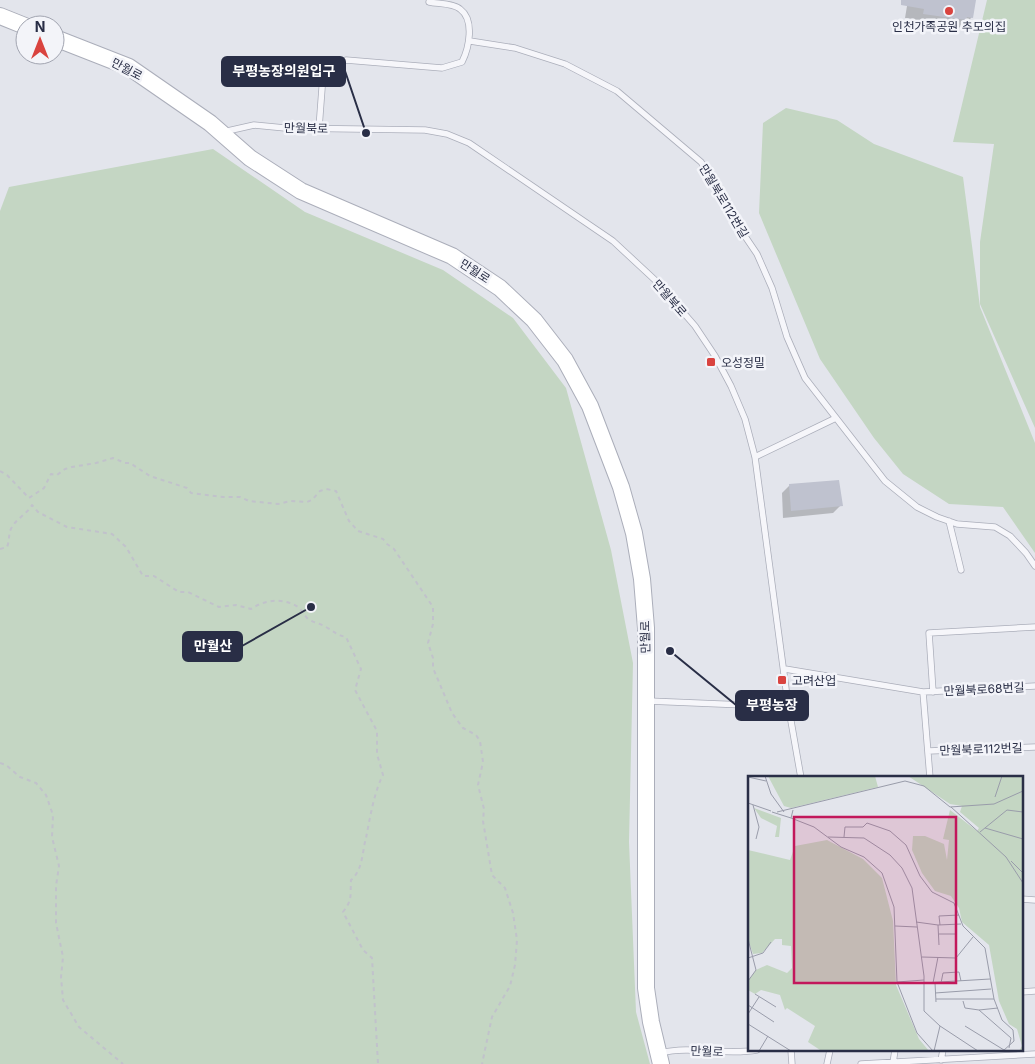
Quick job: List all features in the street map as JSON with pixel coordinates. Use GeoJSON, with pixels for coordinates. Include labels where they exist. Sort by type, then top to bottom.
{"type":"FeatureCollection","features":[{"type":"Feature","properties":{"kind":"street"},"geometry":{"type":"LineString","coordinates":[[0,16],[15,22]]}},
{"type":"Feature","properties":{"kind":"street","name":"만월로"},"geometry":{"type":"LineString","coordinates":[[65,42],[129,67],[210,122],[250,158],[301,191],[452,256],[500,288],[534,320],[565,360],[590,406],[621,487],[634,532],[643,589],[646,628],[646,988],[659,1059]]}},
{"type":"Feature","properties":{"kind":"lane"},"geometry":{"type":"LineString","coordinates":[[319,128],[322,75],[330,65],[346,60],[442,68],[462,62],[470,41],[467,19],[461,9],[429,2]]}},
{"type":"Feature","properties":{"kind":"lane","name":"만월북로112번길"},"geometry":{"type":"LineString","coordinates":[[470,41],[515,48],[565,64],[617,91],[701,162],[729,205],[734,220],[757,254],[772,288],[787,337],[805,378],[885,481],[916,507],[949,521],[957,524],[995,527],[1010,536],[1035,566]]}},
{"type":"Feature","properties":{"kind":"lane","name":"만월북로"},"geometry":{"type":"LineString","coordinates":[[221,132],[254,125],[285,128],[425,130],[447,134],[469,143],[613,241],[655,280],[695,326],[715,356],[731,386],[745,419],[755,457],[785,669],[788,704],[801,776]]}},
{"type":"Feature","properties":{"kind":"lane"},"geometry":{"type":"LineString","coordinates":[[755,457],[836,418]]}},
{"type":"Feature","properties":{"kind":"lane"},"geometry":{"type":"LineString","coordinates":[[949,521],[962,570]]}},
{"type":"Feature","properties":{"kind":"lane","name":"만월북로68번길"},"geometry":{"type":"LineString","coordinates":[[933,692],[928,633],[1035,627]]}},
{"type":"Feature","properties":{"kind":"lane","name":"만월북로68번길"},"geometry":{"type":"LineString","coordinates":[[785,669],[923,692],[1035,686]]}},
{"type":"Feature","properties":{"kind":"lane"},"geometry":{"type":"LineString","coordinates":[[923,692],[930,776]]}},
{"type":"Feature","properties":{"kind":"lane"},"geometry":{"type":"LineString","coordinates":[[646,701],[744,705],[788,704]]}},
{"type":"Feature","properties":{"kind":"lane","name":"만월북로112번길"},"geometry":{"type":"LineString","coordinates":[[928,751],[1035,747]]}},
{"type":"Feature","properties":{"kind":"lane"},"geometry":{"type":"LineString","coordinates":[[1022,899],[1035,900]]}},
{"type":"Feature","properties":{"kind":"lane"},"geometry":{"type":"LineString","coordinates":[[1022,992],[1035,991]]}},
{"type":"Feature","properties":{"kind":"lane","name":"만월로"},"geometry":{"type":"LineString","coordinates":[[659,1059],[670,1051],[748,1052]]}},
{"type":"Feature","properties":{"kind":"lane"},"geometry":{"type":"LineString","coordinates":[[941,1060],[943,1052]]}},
{"type":"Feature","properties":{"kind":"lane"},"geometry":{"type":"LineString","coordinates":[[861,1064],[1035,1054]]}},
{"type":"Feature","properties":{"kind":"path"},"geometry":{"type":"LineString","coordinates":[[29,498],[44,488],[51,474],[58,475],[65,469],[113,458],[125,464],[130,464],[150,476],[187,488],[192,493],[240,497],[249,501],[278,504],[291,500],[306,502],[312,500],[320,491],[332,489],[336,491],[348,519],[358,531],[383,539],[399,554],[433,607],[433,624],[428,643],[433,658],[433,668],[440,687],[452,713],[463,728],[476,735],[480,741],[483,762],[478,785],[484,809],[483,821],[492,875],[505,888],[515,922],[516,940],[510,986],[492,1017],[482,1064]]}},
{"type":"Feature","properties":{"kind":"path"},"geometry":{"type":"LineString","coordinates":[[0,471],[7,475],[29,498],[38,512],[67,527],[112,534],[126,547],[143,576],[154,576],[179,592],[188,592],[219,607],[236,606],[250,609],[262,602],[282,601],[299,608],[316,624],[324,626],[336,635],[346,638],[361,669],[355,690],[377,731],[377,754],[384,775],[379,782],[362,862],[356,876],[351,880],[350,886],[352,891],[343,912],[363,950],[372,958],[378,1064]]}},
{"type":"Feature","properties":{"kind":"path"},"geometry":{"type":"LineString","coordinates":[[0,549],[7,547],[12,527],[32,505]]}},
{"type":"Feature","properties":{"kind":"path"},"geometry":{"type":"LineString","coordinates":[[0,763],[6,765],[20,777],[36,783],[46,795],[53,815],[52,837],[59,866],[56,886],[56,923],[63,957],[61,977],[63,1000],[79,1027],[123,1064]]}},
{"type":"Feature","properties":{"kind":"green space"},"geometry":{"type":"Polygon","coordinates":[[[987,0],[1035,0],[1035,428],[980,304],[980,242],[994,144],[953,142],[987,0]]]}},
{"type":"Feature","properties":{"kind":"green space"},"geometry":{"type":"Polygon","coordinates":[[[786,108],[837,120],[874,144],[963,177],[980,307],[1035,443],[1035,553],[1003,507],[949,504],[903,474],[874,438],[820,359],[759,213],[763,123],[786,108]]]}},
{"type":"Feature","properties":{"kind":"green space"},"geometry":{"type":"Polygon","coordinates":[[[213,149],[305,212],[443,270],[513,318],[566,388],[611,550],[633,663],[629,842],[636,1012],[650,1064],[0,1064],[0,211],[9,187],[213,149]]]}},
{"type":"Feature","properties":{"kind":"building","name":"인천가족공원 추모의집"},"geometry":{"type":"Polygon","coordinates":[[[901,0],[976,0],[973,18],[967,17],[966,20],[923,14],[924,9],[901,5],[901,0]]]}},
{"type":"Feature","properties":{"kind":"building"},"geometry":{"type":"Polygon","coordinates":[[[839,480],[843,506],[791,511],[789,484],[839,480]]]}},
{"type":"Feature","properties":{"kind":"place","name":"인천가족공원 추모의집"},"geometry":{"type":"Point","coordinates":[949,11]}},
{"type":"Feature","properties":{"kind":"place","name":"부평농장의원입구"},"geometry":{"type":"Point","coordinates":[366,133]}},
{"type":"Feature","properties":{"kind":"place","name":"오성정밀"},"geometry":{"type":"Point","coordinates":[711,362]}},
{"type":"Feature","properties":{"kind":"place","name":"만월산"},"geometry":{"type":"Point","coordinates":[311,607]}},
{"type":"Feature","properties":{"kind":"place","name":"부평농장"},"geometry":{"type":"Point","coordinates":[670,651]}},
{"type":"Feature","properties":{"kind":"place","name":"고려산업"},"geometry":{"type":"Point","coordinates":[782,680]}}]}
